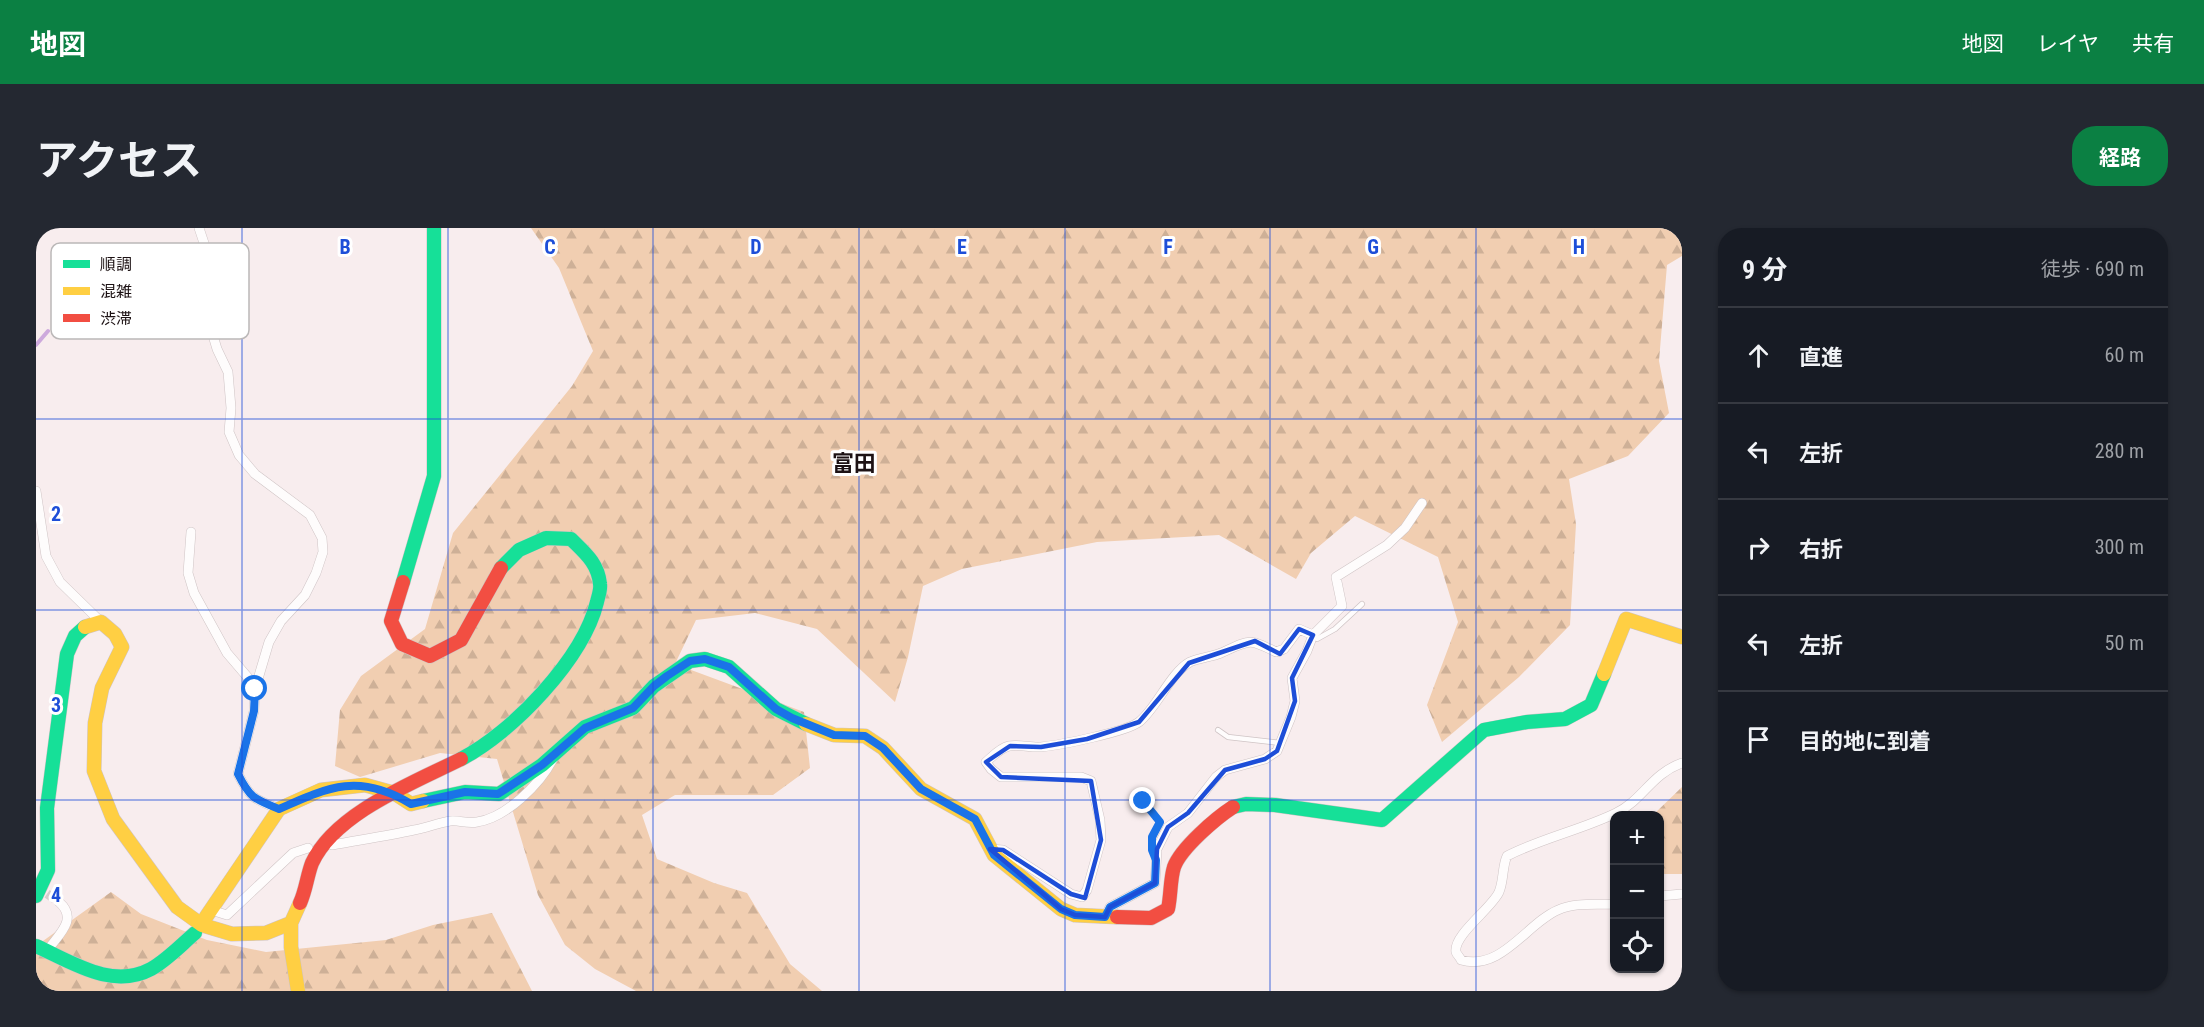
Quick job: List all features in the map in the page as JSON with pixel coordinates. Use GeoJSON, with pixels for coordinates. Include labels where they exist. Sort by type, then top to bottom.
{"type":"FeatureCollection","features":[{"type":"Feature","properties":{"kind":"street"},"geometry":{"type":"LineString","coordinates":[[199,228],[204,243]]}},
{"type":"Feature","properties":{"kind":"street"},"geometry":{"type":"LineString","coordinates":[[298,991],[291,947],[291,922],[305,893],[312,864],[326,842],[345,822],[394,793],[482,749],[532,704],[574,654],[592,619],[601,586],[594,562],[571,538],[546,538],[519,550],[501,568],[461,640],[430,656],[402,644],[391,621],[434,476],[434,228]]}},
{"type":"Feature","properties":{"kind":"street"},"geometry":{"type":"LineString","coordinates":[[214,339],[228,372],[231,408],[229,432],[239,455],[255,474],[310,515],[322,538],[323,552],[305,595],[280,621],[269,642],[256,687],[254,711],[238,774],[248,793],[260,802],[279,809]]}},
{"type":"Feature","properties":{"kind":"street"},"geometry":{"type":"LineString","coordinates":[[36,492],[46,556],[60,582],[115,634],[122,647],[102,688],[94,723],[94,771],[112,819],[177,907],[202,925],[232,934],[266,933],[291,922]]}},
{"type":"Feature","properties":{"kind":"street"},"geometry":{"type":"LineString","coordinates":[[1105,917],[1110,907],[1155,883],[1157,849],[1168,826],[1188,813],[1216,777],[1225,770],[1265,759],[1277,751],[1295,701],[1292,678],[1308,651],[1313,634],[1342,606],[1336,577],[1387,545],[1405,528],[1422,503]]}},
{"type":"Feature","properties":{"kind":"street"},"geometry":{"type":"LineString","coordinates":[[191,532],[188,573],[194,593],[227,653],[256,687]]}},
{"type":"Feature","properties":{"kind":"street"},"geometry":{"type":"LineString","coordinates":[[209,914],[279,809],[321,790],[365,785],[394,793],[411,804],[465,792],[498,794],[522,780],[585,728],[633,708],[667,676],[690,661],[705,659],[729,667],[776,709],[792,718],[834,735],[865,736],[883,748],[921,789],[975,819],[994,855],[1061,909],[1075,915],[1151,918],[1168,909],[1174,867],[1194,841],[1233,807],[1248,803],[1269,804],[1352,815],[1371,821],[1383,820],[1399,803],[1484,730],[1516,723],[1565,719],[1591,705],[1626,619],[1682,637]]}},
{"type":"Feature","properties":{"kind":"street"},"geometry":{"type":"LineString","coordinates":[[36,896],[48,870],[47,808],[67,654],[72,639],[86,625],[102,622]]}},
{"type":"Feature","properties":{"kind":"street"},"geometry":{"type":"LineString","coordinates":[[990,849],[1003,850],[1071,894],[1082,897],[1087,890],[1101,840],[1100,820],[1090,781],[1081,777],[1001,777],[986,762],[995,753],[1010,746],[1041,747],[1114,732],[1139,722],[1189,663],[1214,656],[1243,643],[1255,641],[1276,652],[1284,649],[1299,629],[1313,634]]}},
{"type":"Feature","properties":{"kind":"street"},"geometry":{"type":"LineString","coordinates":[[332,844],[416,830],[450,821],[477,822],[492,818],[532,788],[547,771],[555,754]]}},
{"type":"Feature","properties":{"kind":"street"},"geometry":{"type":"LineString","coordinates":[[1610,904],[1575,905],[1558,910],[1511,946],[1485,960],[1470,962],[1461,960],[1456,951],[1458,942],[1468,927],[1488,908],[1499,892],[1503,864],[1507,856],[1617,812],[1637,798],[1667,768],[1682,763]]}},
{"type":"Feature","properties":{"kind":"street"},"geometry":{"type":"LineString","coordinates":[[209,914],[227,915],[293,853],[308,848]]}},
{"type":"Feature","properties":{"kind":"street"},"geometry":{"type":"LineString","coordinates":[[1664,896],[1682,894]]}},
{"type":"Feature","properties":{"kind":"street"},"geometry":{"type":"LineString","coordinates":[[59,902],[68,912],[67,924],[42,948],[99,974],[118,978],[133,977],[153,968],[195,933]]}},
{"type":"Feature","properties":{"kind":"lane"},"geometry":{"type":"LineString","coordinates":[[1313,634],[1317,639],[1335,629],[1362,604]]}},
{"type":"Feature","properties":{"kind":"lane"},"geometry":{"type":"LineString","coordinates":[[1218,730],[1228,737],[1280,743]]}},
{"type":"Feature","properties":{"kind":"lane"},"geometry":{"type":"LineString","coordinates":[[1143,801],[1160,822],[1152,837],[1152,850],[1156,860]]}},
{"type":"Feature","properties":{"kind":"highlighted area"},"geometry":{"type":"Polygon","coordinates":[[[1299,629],[1313,635],[1292,678],[1295,701],[1277,751],[1265,759],[1225,770],[1188,813],[1168,827],[1157,849],[1155,883],[1110,907],[1105,917],[1075,915],[1061,909],[990,849],[1003,850],[1071,894],[1085,898],[1101,840],[1091,781],[1001,777],[986,762],[1010,746],[1041,747],[1087,739],[1139,722],[1189,663],[1255,641],[1280,654],[1299,629]]]}},
{"type":"Feature","properties":{"kind":"green space"},"geometry":{"type":"Polygon","coordinates":[[[531,228],[1682,228],[1682,256],[1667,265],[1659,361],[1669,413],[1628,456],[1569,479],[1576,524],[1570,625],[1519,677],[1442,742],[1427,705],[1458,622],[1438,557],[1355,516],[1311,553],[1296,579],[1219,535],[1097,542],[962,569],[923,586],[908,657],[895,702],[817,629],[755,613],[696,620],[675,664],[804,712],[810,768],[773,795],[675,795],[642,815],[657,859],[714,883],[747,893],[790,964],[822,991],[636,991],[595,969],[565,945],[538,895],[497,759],[440,753],[360,777],[335,766],[340,710],[361,676],[425,629],[453,533],[572,386],[593,351],[559,268],[531,228]]]}},
{"type":"Feature","properties":{"kind":"green space"},"geometry":{"type":"Polygon","coordinates":[[[1682,787],[1682,874],[1664,874],[1664,811],[1657,811],[1682,787]]]}},
{"type":"Feature","properties":{"kind":"green space"},"geometry":{"type":"Polygon","coordinates":[[[111,892],[141,914],[207,940],[266,952],[386,940],[433,925],[492,913],[532,991],[36,991],[36,946],[111,892]]]}},
{"type":"Feature","properties":{"kind":"waterway"},"geometry":{"type":"LineString","coordinates":[[36,345],[48,331]]}},
{"type":"Feature","properties":{"kind":"tunnel"},"geometry":{"type":"LineString","coordinates":[[36,886],[59,902]]}},
{"type":"Feature","properties":{"kind":"traffic: fast"},"geometry":{"type":"LineString","coordinates":[[403,582],[434,476],[434,228]]}},
{"type":"Feature","properties":{"kind":"traffic: fast"},"geometry":{"type":"LineString","coordinates":[[461,759],[502,732],[543,692],[577,647],[589,624],[600,591],[599,577],[594,564],[571,539],[546,538],[519,550],[501,568]]}},
{"type":"Feature","properties":{"kind":"traffic: fast"},"geometry":{"type":"LineString","coordinates":[[36,896],[48,870],[47,808],[67,654],[75,636],[85,627]]}},
{"type":"Feature","properties":{"kind":"traffic: fast"},"geometry":{"type":"LineString","coordinates":[[423,801],[465,792],[499,794],[542,765],[585,727],[633,708],[654,686],[690,661],[705,659],[729,667],[776,709],[806,724]]}},
{"type":"Feature","properties":{"kind":"traffic: fast"},"geometry":{"type":"LineString","coordinates":[[1233,807],[1246,804],[1275,805],[1382,820],[1484,730],[1527,722],[1565,719],[1591,705],[1604,674]]}},
{"type":"Feature","properties":{"kind":"traffic: fast"},"geometry":{"type":"LineString","coordinates":[[36,946],[78,966],[122,977],[151,969],[195,933]]}},
{"type":"Feature","properties":{"kind":"traffic: slow"},"geometry":{"type":"LineString","coordinates":[[1604,674],[1626,619],[1682,637]]}},
{"type":"Feature","properties":{"kind":"traffic: slow"},"geometry":{"type":"LineString","coordinates":[[85,627],[101,622],[115,634],[122,647],[102,688],[95,723],[94,771],[113,819],[177,907],[202,925],[232,934],[266,933],[291,923],[300,903]]}},
{"type":"Feature","properties":{"kind":"traffic: slow"},"geometry":{"type":"LineString","coordinates":[[806,724],[834,735],[865,736],[883,748],[921,789],[975,819],[994,855],[1061,909],[1075,915],[1117,917]]}},
{"type":"Feature","properties":{"kind":"traffic: slow"},"geometry":{"type":"LineString","coordinates":[[206,917],[279,809],[321,790],[365,785],[394,793],[411,804],[423,801]]}},
{"type":"Feature","properties":{"kind":"traffic: slow"},"geometry":{"type":"LineString","coordinates":[[291,923],[291,947],[298,991]]}},
{"type":"Feature","properties":{"kind":"traffic: jam"},"geometry":{"type":"LineString","coordinates":[[403,582],[391,621],[402,644],[430,656],[461,640],[501,568]]}},
{"type":"Feature","properties":{"kind":"traffic: jam"},"geometry":{"type":"LineString","coordinates":[[300,903],[312,863],[323,845],[338,829],[377,801],[461,759]]}},
{"type":"Feature","properties":{"kind":"traffic: jam"},"geometry":{"type":"LineString","coordinates":[[1117,917],[1151,918],[1168,909],[1173,872],[1178,859],[1200,834],[1233,807]]}},
{"type":"Feature","properties":{"kind":"district","name":"富田"},"geometry":{"type":"Point","coordinates":[854,463]}},
{"type":"Feature","properties":{"kind":"route"},"geometry":{"type":"LineString","coordinates":[[255,689],[254,711],[238,774],[248,793],[260,802],[279,809],[321,790],[365,785],[394,793],[411,804],[465,792],[498,794],[542,765],[585,728],[633,708],[667,676],[690,661],[705,659],[729,667],[776,709],[792,718],[834,735],[865,736],[883,748],[921,789],[975,819],[994,855],[1061,909],[1075,915],[1105,917],[1110,907],[1155,883],[1156,860],[1152,850],[1152,837],[1160,822],[1143,801]]}}]}
